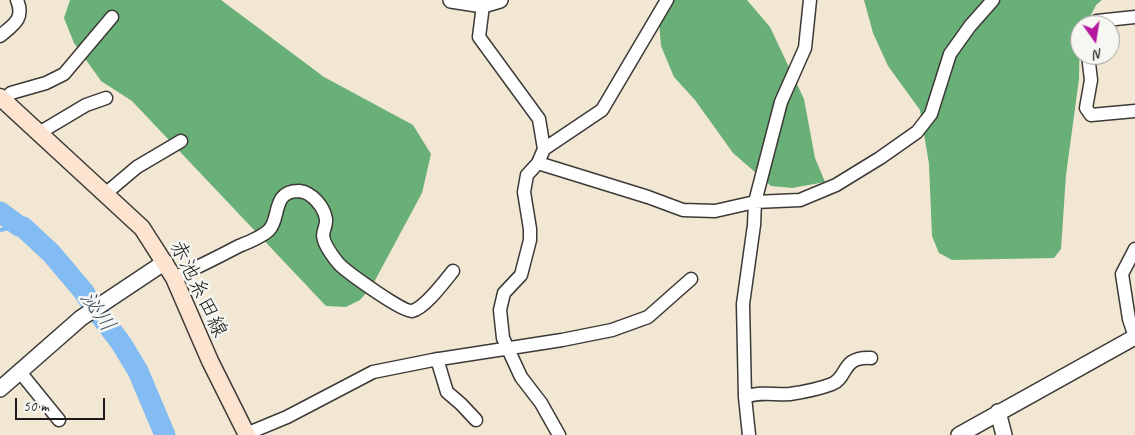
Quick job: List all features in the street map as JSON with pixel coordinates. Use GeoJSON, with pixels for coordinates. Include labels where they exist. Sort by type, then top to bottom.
{"type":"FeatureCollection","features":[{"type":"Feature","properties":{"kind":"main road","name":"赤池糸田線"},"geometry":{"type":"LineString","coordinates":[[2,99],[142,228],[174,278],[210,361],[247,434]]}},
{"type":"Feature","properties":{"kind":"street"},"geometry":{"type":"LineString","coordinates":[[0,36],[20,16],[20,7],[17,0]]}},
{"type":"Feature","properties":{"kind":"street"},"geometry":{"type":"LineString","coordinates":[[452,0],[483,5],[500,0]]}},
{"type":"Feature","properties":{"kind":"street"},"geometry":{"type":"LineString","coordinates":[[544,149],[602,110],[668,0]]}},
{"type":"Feature","properties":{"kind":"street"},"geometry":{"type":"LineString","coordinates":[[749,435],[744,397],[743,304],[754,225],[755,202],[781,102],[806,48],[810,0]]}},
{"type":"Feature","properties":{"kind":"street"},"geometry":{"type":"LineString","coordinates":[[538,163],[648,196],[683,210],[714,211],[755,202],[800,200],[836,185],[917,132],[931,114],[950,54],[992,0]]}},
{"type":"Feature","properties":{"kind":"street"},"geometry":{"type":"LineString","coordinates":[[483,5],[479,36],[539,119],[544,149],[538,163],[528,174],[524,192],[530,240],[521,275],[504,293],[500,310],[503,338],[521,377],[541,403],[559,435]]}},
{"type":"Feature","properties":{"kind":"street"},"geometry":{"type":"LineString","coordinates":[[2,99],[11,93],[46,84],[64,74],[112,17]]}},
{"type":"Feature","properties":{"kind":"street"},"geometry":{"type":"LineString","coordinates":[[1120,19],[1135,17]]}},
{"type":"Feature","properties":{"kind":"street"},"geometry":{"type":"LineString","coordinates":[[1089,65],[1090,80],[1086,108],[1091,115],[1135,111]]}},
{"type":"Feature","properties":{"kind":"street"},"geometry":{"type":"LineString","coordinates":[[40,133],[86,105],[106,98]]}},
{"type":"Feature","properties":{"kind":"street"},"geometry":{"type":"LineString","coordinates":[[105,194],[137,167],[181,141]]}},
{"type":"Feature","properties":{"kind":"street"},"geometry":{"type":"LineString","coordinates":[[174,278],[250,241],[270,229],[275,220],[278,203],[288,194],[298,191],[309,194],[322,207],[326,221],[322,234],[326,245],[339,264],[403,310],[412,311],[423,305],[453,271]]}},
{"type":"Feature","properties":{"kind":"street"},"geometry":{"type":"LineString","coordinates":[[959,435],[1135,337],[1129,319],[1122,274],[1135,249]]}},
{"type":"Feature","properties":{"kind":"street"},"geometry":{"type":"LineString","coordinates":[[0,390],[81,318],[165,262]]}},
{"type":"Feature","properties":{"kind":"street"},"geometry":{"type":"LineString","coordinates":[[247,434],[287,417],[373,372],[612,330],[648,317],[691,279]]}},
{"type":"Feature","properties":{"kind":"street"},"geometry":{"type":"LineString","coordinates":[[744,397],[755,393],[791,394],[824,387],[836,382],[851,362],[862,357],[870,358]]}},
{"type":"Feature","properties":{"kind":"street"},"geometry":{"type":"LineString","coordinates":[[437,360],[447,392],[476,420]]}},
{"type":"Feature","properties":{"kind":"street"},"geometry":{"type":"LineString","coordinates":[[20,372],[59,420]]}},
{"type":"Feature","properties":{"kind":"street"},"geometry":{"type":"LineString","coordinates":[[998,412],[1004,435]]}},
{"type":"Feature","properties":{"kind":"green space"},"geometry":{"type":"Polygon","coordinates":[[[70,0],[221,0],[324,77],[413,125],[431,154],[422,193],[372,286],[360,300],[346,307],[326,306],[132,101],[101,81],[74,43],[64,18],[70,0]]]}},
{"type":"Feature","properties":{"kind":"green space"},"geometry":{"type":"Polygon","coordinates":[[[669,0],[747,0],[770,27],[804,99],[815,158],[825,182],[792,188],[771,186],[733,153],[695,100],[674,77],[661,46],[659,21],[669,0]]]}},
{"type":"Feature","properties":{"kind":"green space"},"geometry":{"type":"Polygon","coordinates":[[[864,0],[1102,0],[1096,5],[1091,15],[1070,15],[1070,65],[1079,65],[1079,79],[1066,175],[1061,249],[1054,258],[952,260],[939,253],[932,236],[929,164],[920,110],[888,66],[873,33],[864,0]]]}},
{"type":"Feature","properties":{"kind":"waterway","name":"泌川"},"geometry":{"type":"LineString","coordinates":[[0,212],[23,227],[51,253],[84,292],[121,343],[138,371],[165,435]]}},
{"type":"Feature","properties":{"kind":"waterway"},"geometry":{"type":"LineString","coordinates":[[0,230],[19,226]]}}]}
